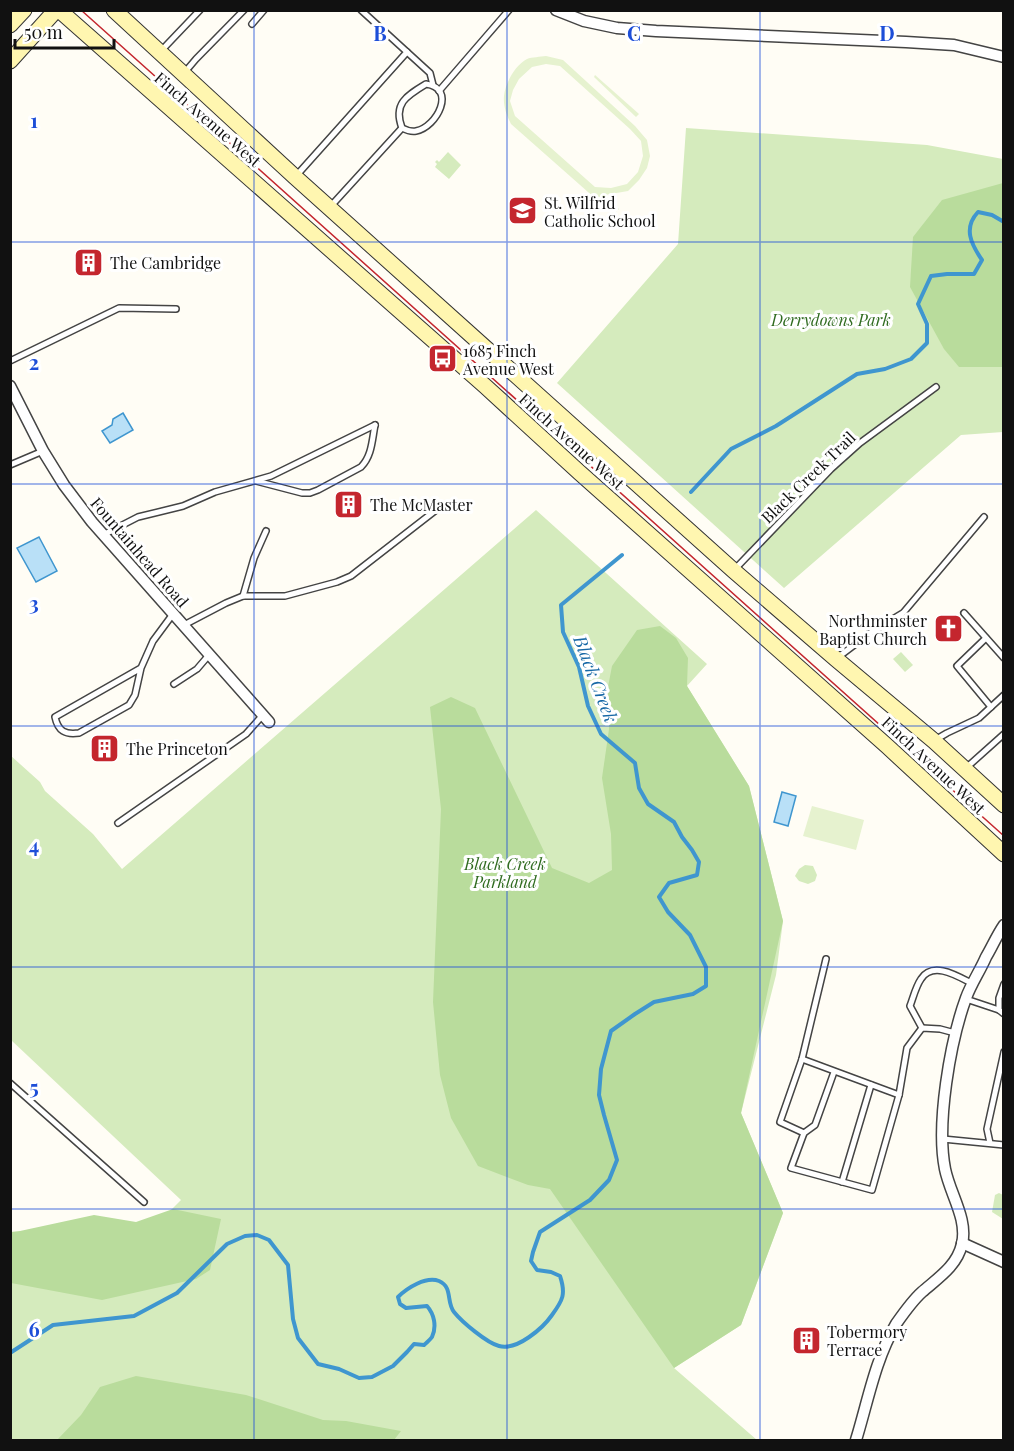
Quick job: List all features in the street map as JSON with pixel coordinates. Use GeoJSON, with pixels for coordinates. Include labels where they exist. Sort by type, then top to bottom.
{"type":"FeatureCollection","features":[{"type":"Feature","properties":{"kind":"main road"},"geometry":{"type":"LineString","coordinates":[[10,25],[24,10]]}},
{"type":"Feature","properties":{"kind":"main road"},"geometry":{"type":"LineString","coordinates":[[10,61],[57,10]]}},
{"type":"Feature","properties":{"kind":"main road","name":"Finch Avenue West"},"geometry":{"type":"LineString","coordinates":[[57,10],[485,386],[887,746],[1004,854]]}},
{"type":"Feature","properties":{"kind":"main road","name":"Finch Avenue West"},"geometry":{"type":"LineString","coordinates":[[114,10],[329,208],[734,571],[934,741],[1004,805]]}},
{"type":"Feature","properties":{"kind":"street"},"geometry":{"type":"LineString","coordinates":[[556,10],[584,21],[617,28],[954,45],[1004,57]]}},
{"type":"Feature","properties":{"kind":"street","name":"Fountainhead Road"},"geometry":{"type":"LineString","coordinates":[[10,386],[43,451],[64,485],[103,535],[266,719]]}},
{"type":"Feature","properties":{"kind":"street"},"geometry":{"type":"LineString","coordinates":[[856,1440],[875,1371],[890,1336],[920,1294],[941,1277],[952,1264],[958,1256],[962,1243],[963,1224],[945,1168],[943,1139],[945,1092],[956,1033],[966,999],[1004,925]]}},
{"type":"Feature","properties":{"kind":"street"},"geometry":{"type":"LineString","coordinates":[[962,1243],[1004,1262]]}},
{"type":"Feature","properties":{"kind":"lane"},"geometry":{"type":"LineString","coordinates":[[159,53],[200,10]]}},
{"type":"Feature","properties":{"kind":"lane"},"geometry":{"type":"LineString","coordinates":[[183,75],[244,10]]}},
{"type":"Feature","properties":{"kind":"lane"},"geometry":{"type":"LineString","coordinates":[[252,24],[264,10]]}},
{"type":"Feature","properties":{"kind":"lane"},"geometry":{"type":"LineString","coordinates":[[361,10],[430,73],[433,85],[439,91],[442,102],[437,116],[426,128],[413,132],[402,128]]}},
{"type":"Feature","properties":{"kind":"lane"},"geometry":{"type":"LineString","coordinates":[[439,91],[509,10]]}},
{"type":"Feature","properties":{"kind":"lane"},"geometry":{"type":"LineString","coordinates":[[295,177],[407,52]]}},
{"type":"Feature","properties":{"kind":"lane"},"geometry":{"type":"LineString","coordinates":[[402,128],[398,116],[400,106],[411,93],[426,84],[433,85]]}},
{"type":"Feature","properties":{"kind":"lane"},"geometry":{"type":"LineString","coordinates":[[329,208],[402,128]]}},
{"type":"Feature","properties":{"kind":"lane"},"geometry":{"type":"LineString","coordinates":[[10,361],[119,308],[176,309]]}},
{"type":"Feature","properties":{"kind":"lane","name":"Black Creek Trail"},"geometry":{"type":"LineString","coordinates":[[734,571],[831,469],[860,443],[936,387]]}},
{"type":"Feature","properties":{"kind":"lane"},"geometry":{"type":"LineString","coordinates":[[103,535],[138,517],[183,506],[215,492],[271,476],[375,425],[370,452],[364,464],[318,490],[302,493],[255,481]]}},
{"type":"Feature","properties":{"kind":"lane"},"geometry":{"type":"LineString","coordinates":[[10,465],[43,451]]}},
{"type":"Feature","properties":{"kind":"lane"},"geometry":{"type":"LineString","coordinates":[[182,626],[243,596],[285,596],[351,576],[436,510]]}},
{"type":"Feature","properties":{"kind":"lane"},"geometry":{"type":"LineString","coordinates":[[836,659],[870,633],[903,613],[984,517]]}},
{"type":"Feature","properties":{"kind":"lane"},"geometry":{"type":"LineString","coordinates":[[243,596],[254,558],[266,531]]}},
{"type":"Feature","properties":{"kind":"lane"},"geometry":{"type":"LineString","coordinates":[[964,613],[1004,658]]}},
{"type":"Feature","properties":{"kind":"lane"},"geometry":{"type":"LineString","coordinates":[[141,668],[55,717],[57,725],[70,735],[79,733],[129,705],[135,695],[141,668],[153,641],[173,614]]}},
{"type":"Feature","properties":{"kind":"lane"},"geometry":{"type":"LineString","coordinates":[[986,638],[957,666],[991,707]]}},
{"type":"Feature","properties":{"kind":"lane"},"geometry":{"type":"LineString","coordinates":[[174,684],[197,669],[209,655]]}},
{"type":"Feature","properties":{"kind":"lane"},"geometry":{"type":"LineString","coordinates":[[934,741],[979,718],[1004,695]]}},
{"type":"Feature","properties":{"kind":"lane"},"geometry":{"type":"LineString","coordinates":[[118,823],[266,719]]}},
{"type":"Feature","properties":{"kind":"lane"},"geometry":{"type":"LineString","coordinates":[[964,769],[1004,734]]}},
{"type":"Feature","properties":{"kind":"lane"},"geometry":{"type":"LineString","coordinates":[[804,1134],[780,1122],[802,1059],[826,959]]}},
{"type":"Feature","properties":{"kind":"lane"},"geometry":{"type":"LineString","coordinates":[[922,1028],[910,1006],[921,977],[931,971],[942,970],[973,984]]}},
{"type":"Feature","properties":{"kind":"lane"},"geometry":{"type":"LineString","coordinates":[[966,999],[1001,1012],[999,998],[1004,984]]}},
{"type":"Feature","properties":{"kind":"lane"},"geometry":{"type":"LineString","coordinates":[[922,1028],[956,1033]]}},
{"type":"Feature","properties":{"kind":"lane"},"geometry":{"type":"LineString","coordinates":[[834,1071],[815,1125],[804,1134],[791,1168],[872,1190],[899,1095],[907,1048],[922,1028]]}},
{"type":"Feature","properties":{"kind":"lane"},"geometry":{"type":"LineString","coordinates":[[990,1143],[987,1129],[1004,1052]]}},
{"type":"Feature","properties":{"kind":"lane"},"geometry":{"type":"LineString","coordinates":[[802,1059],[899,1095]]}},
{"type":"Feature","properties":{"kind":"lane"},"geometry":{"type":"LineString","coordinates":[[10,1083],[144,1202]]}},
{"type":"Feature","properties":{"kind":"lane"},"geometry":{"type":"LineString","coordinates":[[842,1182],[872,1085]]}},
{"type":"Feature","properties":{"kind":"lane"},"geometry":{"type":"LineString","coordinates":[[943,1139],[1004,1145]]}},
{"type":"Feature","properties":{"kind":"green space"},"geometry":{"type":"Polygon","coordinates":[[[546,56],[563,60],[635,126],[647,140],[650,156],[647,168],[639,180],[628,191],[605,195],[619,209],[614,215],[511,124],[504,96],[511,75],[527,59],[546,56]],[[546,64],[532,67],[519,79],[510,101],[515,116],[595,187],[611,188],[627,184],[638,172],[643,156],[641,141],[560,66],[546,64]]]}},
{"type":"Feature","properties":{"kind":"green space"},"geometry":{"type":"Polygon","coordinates":[[[595,75],[639,114],[636,117],[594,77],[595,75]]]}},
{"type":"Feature","properties":{"kind":"green space","name":"Derrydowns Park"},"geometry":{"type":"Polygon","coordinates":[[[686,128],[927,145],[1003,159],[1003,432],[961,435],[784,588],[557,383],[678,244],[686,128]]]}},
{"type":"Feature","properties":{"kind":"green space"},"geometry":{"type":"Polygon","coordinates":[[[448,152],[461,165],[449,179],[435,167],[437,164],[435,162],[437,160],[439,162],[448,152]]]}},
{"type":"Feature","properties":{"kind":"green space"},"geometry":{"type":"Polygon","coordinates":[[[1003,183],[1003,367],[959,367],[944,349],[910,287],[913,237],[942,200],[1003,183]]]}},
{"type":"Feature","properties":{"kind":"green space","name":"Black Creek Parkland"},"geometry":{"type":"Polygon","coordinates":[[[536,510],[707,664],[687,686],[749,786],[783,921],[776,975],[741,1113],[783,1213],[741,1325],[674,1368],[757,1440],[11,1440],[11,1247],[150,1231],[181,1200],[11,1040],[10,755],[40,782],[45,791],[93,834],[122,869],[536,510]]]}},
{"type":"Feature","properties":{"kind":"green space","name":"Black Creek Parkland"},"geometry":{"type":"Polygon","coordinates":[[[660,626],[676,638],[688,658],[687,686],[749,786],[783,921],[741,1113],[783,1213],[741,1325],[674,1368],[550,1189],[528,1185],[478,1166],[451,1118],[440,1075],[433,1002],[441,809],[430,707],[451,697],[475,708],[552,868],[589,883],[612,870],[611,834],[602,778],[609,729],[608,687],[612,666],[637,630],[660,626]]]}},
{"type":"Feature","properties":{"kind":"green space"},"geometry":{"type":"Polygon","coordinates":[[[901,652],[913,665],[905,672],[893,659],[901,652]]]}},
{"type":"Feature","properties":{"kind":"green space"},"geometry":{"type":"Polygon","coordinates":[[[812,806],[864,820],[856,850],[803,836],[812,806]]]}},
{"type":"Feature","properties":{"kind":"green space"},"geometry":{"type":"Polygon","coordinates":[[[805,865],[813,866],[817,875],[815,881],[808,884],[799,881],[795,876],[805,865]]]}},
{"type":"Feature","properties":{"kind":"green space"},"geometry":{"type":"Polygon","coordinates":[[[999,1193],[1003,1195],[1003,1219],[992,1212],[995,1195],[999,1193]]]}},
{"type":"Feature","properties":{"kind":"green space"},"geometry":{"type":"Polygon","coordinates":[[[173,1209],[221,1219],[210,1270],[196,1279],[102,1300],[11,1283],[11,1232],[94,1215],[136,1222],[173,1209]]]}},
{"type":"Feature","properties":{"kind":"green space"},"geometry":{"type":"Polygon","coordinates":[[[136,1376],[246,1395],[323,1420],[346,1421],[401,1431],[394,1440],[57,1440],[81,1415],[100,1387],[136,1376]]]}},
{"type":"Feature","properties":{"kind":"water"},"geometry":{"type":"Polygon","coordinates":[[[123,413],[133,430],[110,443],[102,431],[112,425],[113,419],[123,413]]]}},
{"type":"Feature","properties":{"kind":"water"},"geometry":{"type":"Polygon","coordinates":[[[39,537],[57,571],[36,582],[17,548],[39,537]]]}},
{"type":"Feature","properties":{"kind":"water"},"geometry":{"type":"Polygon","coordinates":[[[782,792],[796,796],[788,826],[774,822],[782,792]]]}},
{"type":"Feature","properties":{"kind":"waterway","name":"Black Creek"},"geometry":{"type":"LineString","coordinates":[[691,492],[731,449],[776,426],[857,374],[885,369],[911,359],[927,343],[927,324],[918,304],[931,276],[974,274],[982,260],[970,236],[973,218],[978,212],[992,215],[1004,222]]}},
{"type":"Feature","properties":{"kind":"waterway","name":"Black Creek"},"geometry":{"type":"LineString","coordinates":[[10,1353],[53,1325],[134,1316],[177,1293],[227,1244],[245,1236],[257,1235],[269,1240],[288,1265],[293,1319],[298,1338],[318,1364],[339,1369],[359,1378],[372,1377],[393,1366],[414,1344],[424,1345],[432,1337],[434,1320],[427,1306],[406,1308],[400,1304],[398,1297],[423,1281],[434,1280],[443,1284],[448,1291],[454,1312],[482,1337],[499,1346],[506,1347],[521,1342],[536,1332],[552,1315],[561,1301],[563,1288],[560,1276],[537,1270],[531,1261],[540,1232],[590,1200],[609,1180],[617,1160],[599,1095],[601,1069],[611,1031],[654,1002],[693,994],[706,986],[706,967],[690,935],[668,912],[659,897],[669,883],[697,875],[699,862],[674,822],[648,804],[639,788],[635,763],[601,734],[588,706],[579,667],[563,632],[561,605],[622,555]]}},
{"type":"Feature","properties":{"kind":"tram line"},"geometry":{"type":"LineString","coordinates":[[81,10],[1004,836]]}},
{"type":"Feature","properties":{"kind":"place","name":"St. Wilfrid Catholic School"},"geometry":{"type":"Point","coordinates":[523,211]}},
{"type":"Feature","properties":{"kind":"place","name":"The Cambridge"},"geometry":{"type":"Point","coordinates":[89,262]}},
{"type":"Feature","properties":{"kind":"place","name":"1685 Finch Avenue West"},"geometry":{"type":"Point","coordinates":[442,359]}},
{"type":"Feature","properties":{"kind":"place","name":"The McMaster"},"geometry":{"type":"Point","coordinates":[349,504]}},
{"type":"Feature","properties":{"kind":"place","name":"Northminster Baptist Church"},"geometry":{"type":"Point","coordinates":[948,629]}},
{"type":"Feature","properties":{"kind":"place","name":"The Princeton"},"geometry":{"type":"Point","coordinates":[105,748]}},
{"type":"Feature","properties":{"kind":"place","name":"Tobermory Terrace"},"geometry":{"type":"Point","coordinates":[806,1340]}}]}
